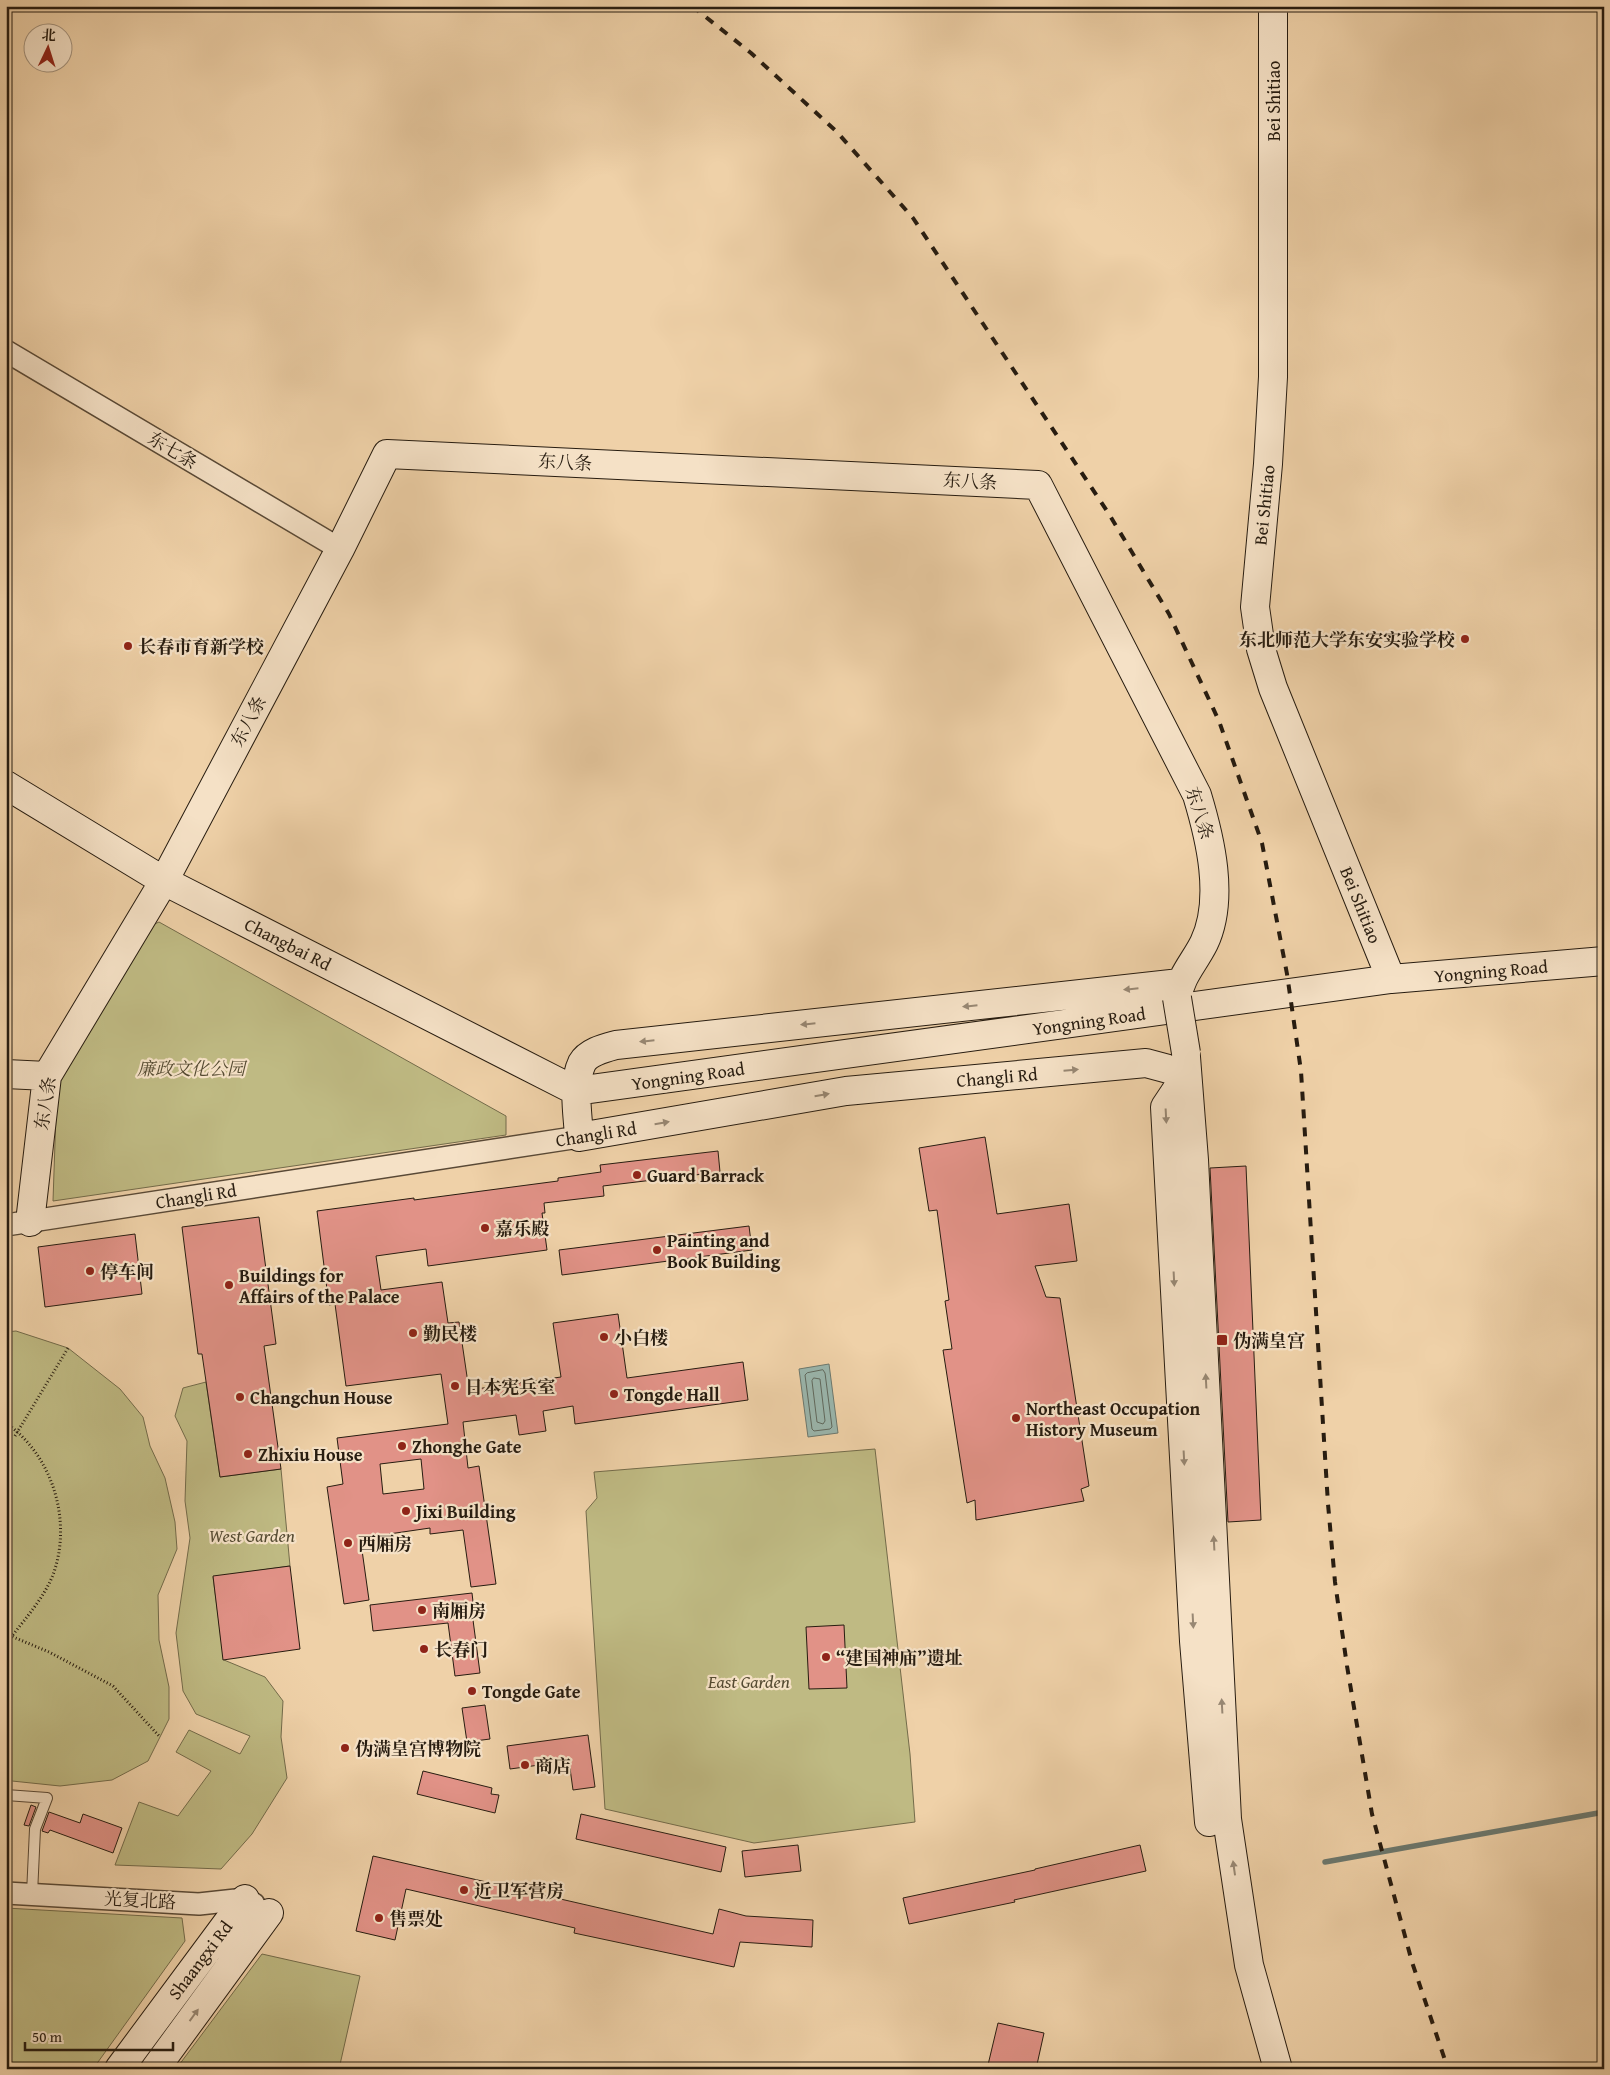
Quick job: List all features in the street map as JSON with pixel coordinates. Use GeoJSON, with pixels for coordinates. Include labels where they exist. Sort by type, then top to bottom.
{"type":"FeatureCollection","features":[{"type":"Feature","properties":{"kind":"street","name":"Bei Shitiao"},"geometry":{"type":"LineString","coordinates":[[1273,6],[1273,377],[1256,607],[1261,649],[1273,688],[1391,979]]}},
{"type":"Feature","properties":{"kind":"street","name":"东七条"},"geometry":{"type":"LineString","coordinates":[[6,351],[340,549]]}},
{"type":"Feature","properties":{"kind":"street","name":"东八条"},"geometry":{"type":"LineString","coordinates":[[18,1224],[47,1076],[164,881],[340,549],[387,454],[1038,485],[1197,795],[1209,835],[1214,878],[1212,913],[1205,941],[1178,991]]}},
{"type":"Feature","properties":{"kind":"street","name":"Changbai Rd"},"geometry":{"type":"LineString","coordinates":[[6,785],[164,881],[576,1091]]}},
{"type":"Feature","properties":{"kind":"street","name":"Yongning Road"},"geometry":{"type":"LineString","coordinates":[[576,1091],[1391,979],[1604,961]]}},
{"type":"Feature","properties":{"kind":"street"},"geometry":{"type":"LineString","coordinates":[[579,1137],[576,1091],[583,1062],[598,1050],[616,1044],[1178,991],[1194,1160],[1227,1819],[1249,1966],[1278,2069]]}},
{"type":"Feature","properties":{"kind":"street","name":"Changli Rd"},"geometry":{"type":"LineString","coordinates":[[18,1224],[579,1137],[846,1091],[1146,1064],[1186,1064]]}},
{"type":"Feature","properties":{"kind":"street"},"geometry":{"type":"LineString","coordinates":[[1186,1064],[1165,1107],[1195,1651],[1210,1828],[1219,1888],[1266,2069]]}},
{"type":"Feature","properties":{"kind":"street"},"geometry":{"type":"LineString","coordinates":[[6,1074],[47,1076]]}},
{"type":"Feature","properties":{"kind":"street","name":"光复北路"},"geometry":{"type":"LineString","coordinates":[[6,1893],[199,1904],[245,1899]]}},
{"type":"Feature","properties":{"kind":"street"},"geometry":{"type":"LineString","coordinates":[[245,1899],[269,1913]]}},
{"type":"Feature","properties":{"kind":"street","name":"Shaangxi Rd"},"geometry":{"type":"LineString","coordinates":[[119,2069],[245,1899]]}},
{"type":"Feature","properties":{"kind":"street","name":"Shaangxi Rd"},"geometry":{"type":"LineString","coordinates":[[155,2069],[269,1913]]}},
{"type":"Feature","properties":{"kind":"lane"},"geometry":{"type":"LineString","coordinates":[[6,1795],[47,1798],[35,1828],[32,1894]]}},
{"type":"Feature","properties":{"kind":"path"},"geometry":{"type":"LineString","coordinates":[[15,1436],[68,1348]]}},
{"type":"Feature","properties":{"kind":"path"},"geometry":{"type":"LineString","coordinates":[[6,1423],[18,1431],[45,1465],[56,1496],[61,1534],[54,1573],[33,1610],[12,1636]]}},
{"type":"Feature","properties":{"kind":"path"},"geometry":{"type":"LineString","coordinates":[[6,1637],[12,1636],[49,1652],[113,1686],[160,1737]]}},
{"type":"Feature","properties":{"kind":"green space","name":"廉政文化公园"},"geometry":{"type":"Polygon","coordinates":[[[159,922],[506,1116],[506,1135],[53,1201],[57,1084],[144,929],[159,922]]]}},
{"type":"Feature","properties":{"kind":"green space"},"geometry":{"type":"Polygon","coordinates":[[[16,1331],[68,1348],[120,1389],[143,1417],[150,1446],[165,1478],[175,1522],[177,1549],[158,1595],[159,1640],[169,1687],[169,1719],[148,1761],[112,1780],[60,1786],[12,1781],[6,1778],[6,1332],[16,1331]]]}},
{"type":"Feature","properties":{"kind":"green space","name":"West Garden"},"geometry":{"type":"Polygon","coordinates":[[[206,1382],[220,1477],[281,1469],[290,1566],[213,1577],[224,1660],[265,1677],[283,1701],[281,1737],[287,1778],[252,1834],[221,1869],[115,1865],[139,1802],[178,1816],[211,1771],[176,1752],[189,1730],[240,1754],[250,1736],[196,1714],[183,1691],[176,1633],[190,1538],[185,1501],[187,1441],[175,1416],[183,1388],[206,1382]]]}},
{"type":"Feature","properties":{"kind":"green space","name":"East Garden"},"geometry":{"type":"Polygon","coordinates":[[[875,1449],[910,1754],[915,1822],[754,1843],[605,1809],[586,1511],[597,1498],[594,1472],[875,1449]]]}},
{"type":"Feature","properties":{"kind":"green space"},"geometry":{"type":"Polygon","coordinates":[[[6,1908],[182,1918],[185,1941],[93,2069],[6,2069],[6,1908]]]}},
{"type":"Feature","properties":{"kind":"green space"},"geometry":{"type":"Polygon","coordinates":[[[262,1954],[360,1976],[339,2069],[176,2069],[262,1954]]]}},
{"type":"Feature","properties":{"kind":"water"},"geometry":{"type":"Polygon","coordinates":[[[829,1364],[838,1433],[808,1437],[799,1369],[829,1364]]]}},
{"type":"Feature","properties":{"kind":"building","name":"Northeast Occupation History Museum"},"geometry":{"type":"Polygon","coordinates":[[[985,1137],[997,1214],[1069,1204],[1077,1261],[1035,1266],[1046,1297],[1060,1298],[1089,1486],[1081,1489],[1084,1501],[976,1520],[975,1500],[967,1503],[943,1350],[952,1349],[945,1301],[949,1300],[937,1210],[929,1211],[919,1148],[985,1137]]]}},
{"type":"Feature","properties":{"kind":"building"},"geometry":{"type":"Polygon","coordinates":[[[718,1151],[720,1172],[603,1186],[604,1196],[544,1203],[545,1213],[542,1213],[547,1250],[428,1266],[426,1249],[376,1256],[381,1290],[442,1282],[448,1323],[459,1322],[469,1390],[561,1377],[553,1323],[618,1314],[627,1378],[743,1362],[748,1400],[575,1424],[573,1406],[543,1411],[546,1431],[519,1435],[516,1415],[463,1422],[468,1468],[479,1466],[496,1584],[471,1587],[463,1530],[430,1534],[430,1528],[389,1534],[389,1539],[361,1543],[369,1600],[344,1604],[327,1487],[343,1484],[337,1438],[448,1424],[441,1374],[346,1386],[335,1304],[329,1305],[317,1211],[558,1181],[558,1178],[601,1172],[600,1165],[718,1151]],[[421,1459],[380,1464],[383,1494],[424,1489],[421,1459]]]}},
{"type":"Feature","properties":{"kind":"building"},"geometry":{"type":"Polygon","coordinates":[[[1246,1166],[1261,1520],[1228,1522],[1210,1168],[1246,1166]]]}},
{"type":"Feature","properties":{"kind":"building"},"geometry":{"type":"Polygon","coordinates":[[[259,1217],[276,1344],[264,1346],[281,1469],[220,1477],[202,1354],[198,1354],[182,1227],[259,1217]]]}},
{"type":"Feature","properties":{"kind":"building"},"geometry":{"type":"Polygon","coordinates":[[[749,1226],[752,1250],[562,1275],[559,1250],[749,1226]]]}},
{"type":"Feature","properties":{"kind":"building","name":"停车间"},"geometry":{"type":"Polygon","coordinates":[[[135,1234],[142,1294],[45,1307],[38,1247],[135,1234]]]}},
{"type":"Feature","properties":{"kind":"building"},"geometry":{"type":"Polygon","coordinates":[[[290,1566],[300,1649],[223,1660],[213,1576],[290,1566]]]}},
{"type":"Feature","properties":{"kind":"building","name":"南厢房"},"geometry":{"type":"Polygon","coordinates":[[[472,1593],[475,1619],[473,1620],[480,1673],[455,1676],[448,1623],[373,1631],[370,1605],[472,1593]]]}},
{"type":"Feature","properties":{"kind":"building","name":"“建国神庙”遗址"},"geometry":{"type":"Polygon","coordinates":[[[844,1625],[847,1688],[809,1689],[806,1627],[844,1625]]]}},
{"type":"Feature","properties":{"kind":"building"},"geometry":{"type":"Polygon","coordinates":[[[485,1705],[490,1739],[467,1742],[462,1708],[485,1705]]]}},
{"type":"Feature","properties":{"kind":"building","name":"商店"},"geometry":{"type":"Polygon","coordinates":[[[588,1735],[595,1787],[573,1790],[569,1761],[510,1769],[507,1746],[588,1735]]]}},
{"type":"Feature","properties":{"kind":"building"},"geometry":{"type":"Polygon","coordinates":[[[423,1771],[492,1788],[491,1794],[499,1795],[495,1813],[417,1794],[423,1771]]]}},
{"type":"Feature","properties":{"kind":"building"},"geometry":{"type":"Polygon","coordinates":[[[31,1805],[36,1807],[29,1826],[24,1825],[31,1805]]]}},
{"type":"Feature","properties":{"kind":"building"},"geometry":{"type":"Polygon","coordinates":[[[49,1812],[80,1823],[83,1814],[122,1828],[113,1853],[50,1830],[48,1833],[42,1831],[49,1812]]]}},
{"type":"Feature","properties":{"kind":"building"},"geometry":{"type":"Polygon","coordinates":[[[581,1814],[726,1847],[721,1872],[576,1839],[581,1814]]]}},
{"type":"Feature","properties":{"kind":"building"},"geometry":{"type":"Polygon","coordinates":[[[798,1845],[801,1871],[745,1877],[742,1851],[798,1845]]]}},
{"type":"Feature","properties":{"kind":"building"},"geometry":{"type":"Polygon","coordinates":[[[1140,1845],[1146,1871],[1014,1900],[1015,1902],[909,1924],[903,1898],[1140,1845]]]}},
{"type":"Feature","properties":{"kind":"building"},"geometry":{"type":"Polygon","coordinates":[[[373,1856],[713,1934],[719,1909],[746,1916],[813,1920],[812,1947],[740,1942],[734,1967],[574,1933],[575,1928],[406,1889],[395,1940],[356,1931],[373,1856]]]}},
{"type":"Feature","properties":{"kind":"building"},"geometry":{"type":"Polygon","coordinates":[[[998,2023],[1044,2033],[1036,2069],[987,2069],[998,2023]]]}},
{"type":"Feature","properties":{"kind":"waterway"},"geometry":{"type":"LineString","coordinates":[[1325,1862],[1604,1812]]}},
{"type":"Feature","properties":{"kind":"railway"},"geometry":{"type":"LineString","coordinates":[[692,6],[751,53],[837,132],[913,218],[1109,514],[1169,614],[1219,721],[1262,843],[1287,974],[1301,1071],[1328,1504],[1335,1582],[1372,1814],[1412,1962],[1448,2069]]}},
{"type":"Feature","properties":{"kind":"place","name":"东北师范大学东安实验学校"},"geometry":{"type":"Point","coordinates":[1465,639]}},
{"type":"Feature","properties":{"kind":"place","name":"长春市育新学校"},"geometry":{"type":"Point","coordinates":[128,646]}},
{"type":"Feature","properties":{"kind":"place","name":"Guard Barrack"},"geometry":{"type":"Point","coordinates":[637,1175]}},
{"type":"Feature","properties":{"kind":"place","name":"嘉乐殿"},"geometry":{"type":"Point","coordinates":[485,1228]}},
{"type":"Feature","properties":{"kind":"place","name":"Painting and Book Building"},"geometry":{"type":"Point","coordinates":[657,1250]}},
{"type":"Feature","properties":{"kind":"place","name":"停车间"},"geometry":{"type":"Point","coordinates":[90,1271]}},
{"type":"Feature","properties":{"kind":"place","name":"Buildings for Affairs of the Palace"},"geometry":{"type":"Point","coordinates":[229,1285]}},
{"type":"Feature","properties":{"kind":"place","name":"勤民楼"},"geometry":{"type":"Point","coordinates":[413,1333]}},
{"type":"Feature","properties":{"kind":"place","name":"小白楼"},"geometry":{"type":"Point","coordinates":[604,1337]}},
{"type":"Feature","properties":{"kind":"place","name":"伪满皇宫"},"geometry":{"type":"Point","coordinates":[1222,1340]}},
{"type":"Feature","properties":{"kind":"place","name":"日本宪兵室"},"geometry":{"type":"Point","coordinates":[455,1386]}},
{"type":"Feature","properties":{"kind":"place","name":"Tongde Hall"},"geometry":{"type":"Point","coordinates":[614,1394]}},
{"type":"Feature","properties":{"kind":"place","name":"Changchun House"},"geometry":{"type":"Point","coordinates":[240,1397]}},
{"type":"Feature","properties":{"kind":"place","name":"Northeast Occupation History Museum"},"geometry":{"type":"Point","coordinates":[1016,1418]}},
{"type":"Feature","properties":{"kind":"place","name":"Zhonghe Gate"},"geometry":{"type":"Point","coordinates":[402,1446]}},
{"type":"Feature","properties":{"kind":"place","name":"Zhixiu House"},"geometry":{"type":"Point","coordinates":[248,1454]}},
{"type":"Feature","properties":{"kind":"place","name":"Jixi Building"},"geometry":{"type":"Point","coordinates":[406,1511]}},
{"type":"Feature","properties":{"kind":"place","name":"西厢房"},"geometry":{"type":"Point","coordinates":[348,1543]}},
{"type":"Feature","properties":{"kind":"place","name":"南厢房"},"geometry":{"type":"Point","coordinates":[422,1610]}},
{"type":"Feature","properties":{"kind":"place","name":"长春门"},"geometry":{"type":"Point","coordinates":[424,1649]}},
{"type":"Feature","properties":{"kind":"place","name":"“建国神庙”遗址"},"geometry":{"type":"Point","coordinates":[826,1657]}},
{"type":"Feature","properties":{"kind":"place","name":"Tongde Gate"},"geometry":{"type":"Point","coordinates":[472,1691]}},
{"type":"Feature","properties":{"kind":"place","name":"伪满皇宫博物院"},"geometry":{"type":"Point","coordinates":[345,1748]}},
{"type":"Feature","properties":{"kind":"place","name":"商店"},"geometry":{"type":"Point","coordinates":[525,1765]}},
{"type":"Feature","properties":{"kind":"place","name":"近卫军营房"},"geometry":{"type":"Point","coordinates":[464,1890]}},
{"type":"Feature","properties":{"kind":"place","name":"售票处"},"geometry":{"type":"Point","coordinates":[379,1918]}}]}
